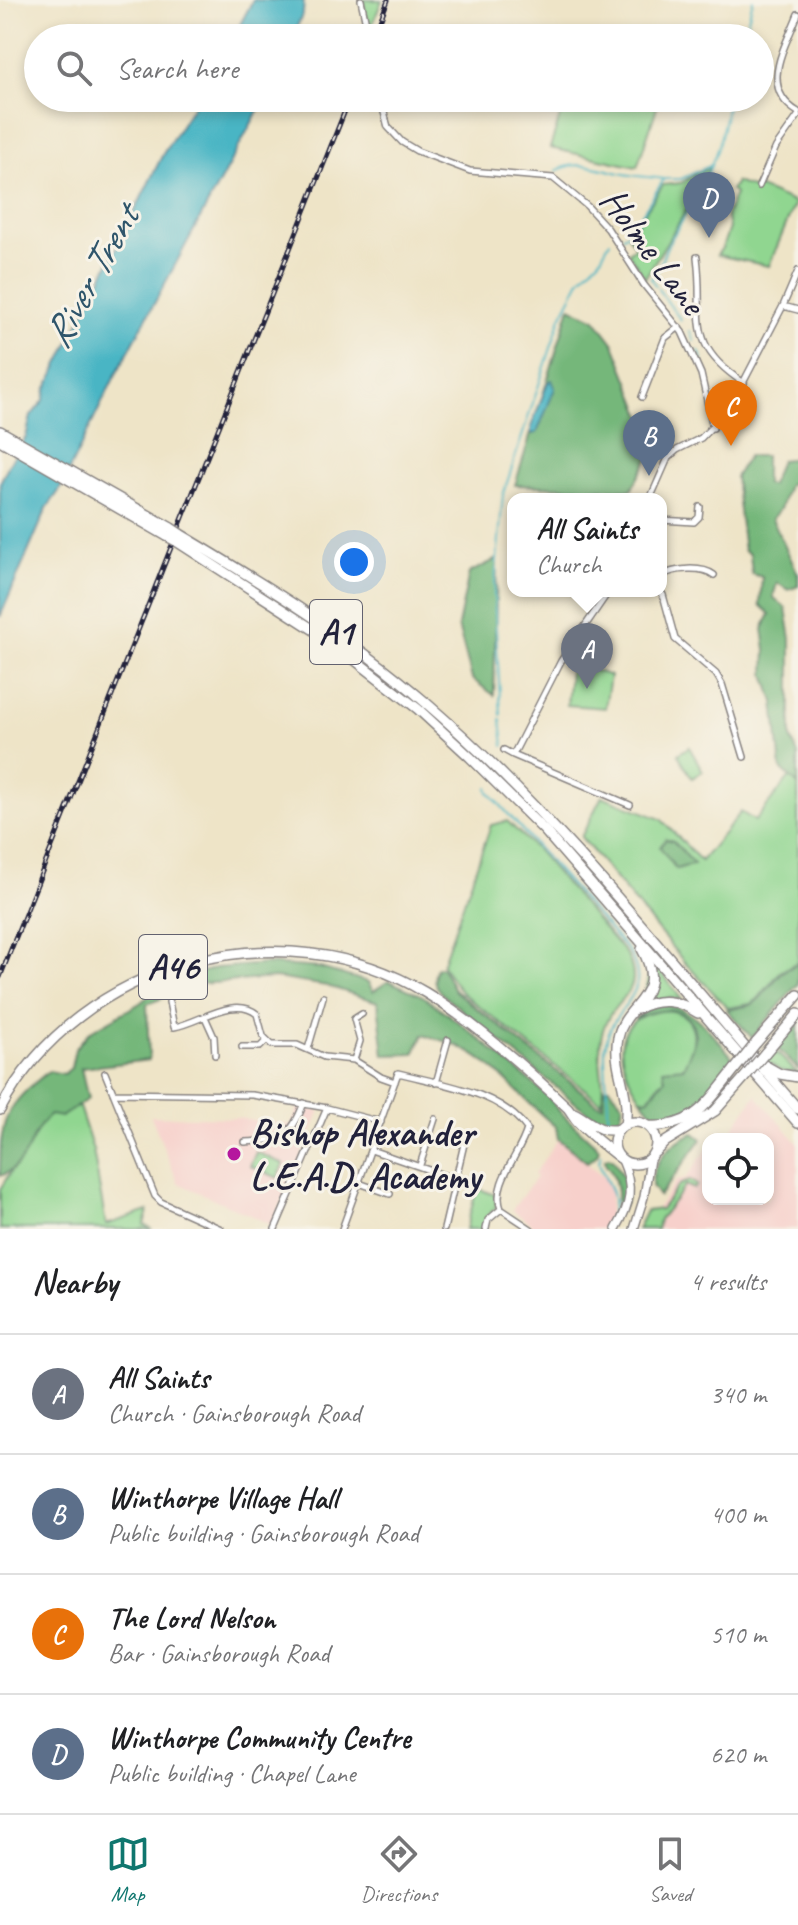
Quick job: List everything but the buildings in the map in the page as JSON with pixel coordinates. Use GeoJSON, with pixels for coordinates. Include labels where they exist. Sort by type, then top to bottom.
{"type":"FeatureCollection","features":[{"type":"Feature","properties":{"kind":"highway","name":"A1"},"geometry":{"type":"LineString","coordinates":[[0,431],[105,496]]}},
{"type":"Feature","properties":{"kind":"highway","name":"A1"},"geometry":{"type":"LineString","coordinates":[[0,440],[174,535],[328,639],[474,754],[558,832],[798,1109]]}},
{"type":"Feature","properties":{"kind":"highway","name":"A1"},"geometry":{"type":"LineString","coordinates":[[484,764],[798,1123]]}},
{"type":"Feature","properties":{"kind":"highway"},"geometry":{"type":"LineString","coordinates":[[628,926],[647,957],[650,970],[647,992],[623,1024],[617,1040],[618,1061],[628,1102],[656,1138],[652,1156]]}},
{"type":"Feature","properties":{"kind":"highway","name":"A46"},"geometry":{"type":"LineString","coordinates":[[0,1110],[32,1063],[79,1018],[123,989],[169,969],[231,954],[285,951],[363,965],[409,984],[449,1008],[571,1111],[597,1128],[607,1131],[622,1127]]}},
{"type":"Feature","properties":{"kind":"highway"},"geometry":{"type":"LineString","coordinates":[[622,1127],[635,1122],[647,1126],[671,1126],[687,1120],[705,1106],[798,995]]}},
{"type":"Feature","properties":{"kind":"highway"},"geometry":{"type":"LineString","coordinates":[[636,1010],[652,1002],[672,1001],[684,1004],[708,1019]]}},
{"type":"Feature","properties":{"kind":"highway"},"geometry":{"type":"LineString","coordinates":[[628,1102],[622,1127],[614,1143],[621,1159],[637,1165],[652,1156],[665,1142],[708,1117],[798,1014]]}},
{"type":"Feature","properties":{"kind":"highway"},"geometry":{"type":"LineString","coordinates":[[754,1058],[780,1074],[798,1077]]}},
{"type":"Feature","properties":{"kind":"highway","name":"A46"},"geometry":{"type":"LineString","coordinates":[[571,1111],[577,1122],[621,1159]]}},
{"type":"Feature","properties":{"kind":"main road"},"geometry":{"type":"LineString","coordinates":[[634,1229],[652,1156]]}},
{"type":"Feature","properties":{"kind":"main road"},"geometry":{"type":"LineString","coordinates":[[616,1229],[628,1207],[631,1190],[621,1159]]}},
{"type":"Feature","properties":{"kind":"street"},"geometry":{"type":"LineString","coordinates":[[361,0],[366,24]]}},
{"type":"Feature","properties":{"kind":"street"},"geometry":{"type":"LineString","coordinates":[[759,186],[776,147],[798,114],[779,95],[775,80],[798,14]]}},
{"type":"Feature","properties":{"kind":"street","name":"Holme Lane"},"geometry":{"type":"LineString","coordinates":[[384,112],[388,127],[402,142],[417,151],[470,171],[506,176],[542,176],[563,184],[608,229],[644,285],[679,327],[701,374],[713,428]]}},
{"type":"Feature","properties":{"kind":"street"},"geometry":{"type":"LineString","coordinates":[[697,257],[703,341],[722,368],[744,383]]}},
{"type":"Feature","properties":{"kind":"street"},"geometry":{"type":"LineString","coordinates":[[653,493],[668,458],[713,428],[730,408],[798,271]]}},
{"type":"Feature","properties":{"kind":"street"},"geometry":{"type":"LineString","coordinates":[[783,306],[798,310]]}},
{"type":"Feature","properties":{"kind":"street"},"geometry":{"type":"LineString","coordinates":[[642,397],[665,338],[679,327]]}},
{"type":"Feature","properties":{"kind":"street"},"geometry":{"type":"LineString","coordinates":[[667,520],[694,522],[699,517],[700,507]]}},
{"type":"Feature","properties":{"kind":"street"},"geometry":{"type":"LineString","coordinates":[[667,572],[709,571],[714,575]]}},
{"type":"Feature","properties":{"kind":"street"},"geometry":{"type":"LineString","coordinates":[[513,755],[561,661],[605,597]]}},
{"type":"Feature","properties":{"kind":"street"},"geometry":{"type":"LineString","coordinates":[[664,597],[675,639],[716,674],[722,684],[744,757]]}},
{"type":"Feature","properties":{"kind":"street"},"geometry":{"type":"LineString","coordinates":[[504,750],[630,805]]}},
{"type":"Feature","properties":{"kind":"street"},"geometry":{"type":"LineString","coordinates":[[308,1049],[323,997]]}},
{"type":"Feature","properties":{"kind":"street"},"geometry":{"type":"LineString","coordinates":[[169,1002],[174,1027],[224,1010],[248,1008],[257,1014],[266,1041],[272,1045],[292,1044],[324,1057],[354,1060],[395,1082]]}},
{"type":"Feature","properties":{"kind":"street"},"geometry":{"type":"LineString","coordinates":[[354,1060],[360,1034],[354,1019],[362,1014]]}},
{"type":"Feature","properties":{"kind":"street"},"geometry":{"type":"LineString","coordinates":[[205,1017],[214,1037],[215,1055]]}},
{"type":"Feature","properties":{"kind":"street"},"geometry":{"type":"LineString","coordinates":[[436,1083],[448,1040]]}},
{"type":"Feature","properties":{"kind":"street"},"geometry":{"type":"LineString","coordinates":[[242,1047],[260,1047],[266,1041]]}},
{"type":"Feature","properties":{"kind":"street"},"geometry":{"type":"LineString","coordinates":[[436,1053],[444,1056]]}},
{"type":"Feature","properties":{"kind":"street"},"geometry":{"type":"LineString","coordinates":[[105,1073],[157,1199],[221,1229]]}},
{"type":"Feature","properties":{"kind":"street"},"geometry":{"type":"LineString","coordinates":[[342,1229],[398,1073],[489,1100],[514,1115],[527,1129],[512,1157],[499,1196],[501,1209],[531,1229]]}},
{"type":"Feature","properties":{"kind":"street"},"geometry":{"type":"LineString","coordinates":[[113,1093],[234,1094],[304,1103],[381,1122]]}},
{"type":"Feature","properties":{"kind":"street"},"geometry":{"type":"LineString","coordinates":[[245,1142],[270,1142],[283,1137],[295,1125],[304,1103]]}},
{"type":"Feature","properties":{"kind":"street"},"geometry":{"type":"LineString","coordinates":[[275,1229],[327,1108]]}},
{"type":"Feature","properties":{"kind":"street"},"geometry":{"type":"LineString","coordinates":[[420,1165],[435,1119]]}},
{"type":"Feature","properties":{"kind":"street"},"geometry":{"type":"LineString","coordinates":[[444,1229],[464,1144]]}},
{"type":"Feature","properties":{"kind":"street"},"geometry":{"type":"LineString","coordinates":[[371,1150],[455,1179]]}},
{"type":"Feature","properties":{"kind":"street"},"geometry":{"type":"LineString","coordinates":[[359,1183],[390,1194]]}},
{"type":"Feature","properties":{"kind":"street"},"geometry":{"type":"LineString","coordinates":[[486,1229],[488,1220],[501,1209]]}},
{"type":"Feature","properties":{"kind":"shaded area"},"geometry":{"type":"Polygon","coordinates":[[[756,1095],[798,1143],[798,1229],[643,1229],[676,1181],[686,1178],[702,1156],[702,1205],[774,1205],[774,1133],[730,1133],[756,1095]]]}},
{"type":"Feature","properties":{"kind":"shaded area","name":"Bishop Alexander L.E.A.D. Academy"},"geometry":{"type":"Polygon","coordinates":[[[299,1106],[320,1111],[272,1225],[178,1183],[151,1116],[236,1118],[291,1125],[299,1106]]]}},
{"type":"Feature","properties":{"kind":"shaded area"},"geometry":{"type":"Polygon","coordinates":[[[558,1139],[605,1178],[611,1194],[609,1216],[602,1229],[538,1229],[512,1210],[558,1139]]]}},
{"type":"Feature","properties":{"kind":"green space"},"geometry":{"type":"Polygon","coordinates":[[[363,0],[382,0],[373,24],[368,24],[363,0]]]}},
{"type":"Feature","properties":{"kind":"green space"},"geometry":{"type":"Polygon","coordinates":[[[562,112],[655,112],[637,167],[550,148],[562,112]]]}},
{"type":"Feature","properties":{"kind":"green space"},"geometry":{"type":"Polygon","coordinates":[[[709,167],[704,181],[645,278],[628,252],[635,247],[629,236],[663,185],[681,183],[709,167]]]}},
{"type":"Feature","properties":{"kind":"green space"},"geometry":{"type":"Polygon","coordinates":[[[736,182],[754,189],[755,186],[795,203],[769,266],[717,255],[729,228],[726,215],[735,194],[731,190],[736,182]]]}},
{"type":"Feature","properties":{"kind":"green space"},"geometry":{"type":"Polygon","coordinates":[[[570,307],[595,319],[614,344],[655,447],[631,490],[515,485],[570,307]]]}},
{"type":"Feature","properties":{"kind":"green space"},"geometry":{"type":"Polygon","coordinates":[[[748,456],[765,456],[765,484],[771,485],[780,460],[798,458],[798,483],[788,485],[780,509],[772,519],[798,574],[798,586],[789,590],[777,583],[773,597],[786,608],[791,639],[791,738],[798,755],[798,785],[781,769],[774,702],[765,674],[763,629],[770,614],[760,605],[762,577],[752,574],[750,554],[744,551],[735,477],[748,456]]]}},
{"type":"Feature","properties":{"kind":"green space"},"geometry":{"type":"Polygon","coordinates":[[[497,559],[494,695],[472,679],[458,626],[469,573],[497,559]]]}},
{"type":"Feature","properties":{"kind":"green space"},"geometry":{"type":"Polygon","coordinates":[[[571,662],[610,676],[605,708],[567,705],[571,662]]]}},
{"type":"Feature","properties":{"kind":"green space"},"geometry":{"type":"Polygon","coordinates":[[[689,747],[703,771],[692,778],[678,754],[689,747]]]}},
{"type":"Feature","properties":{"kind":"green space"},"geometry":{"type":"Polygon","coordinates":[[[795,771],[798,775],[797,962],[780,972],[758,999],[750,1004],[728,1008],[685,963],[581,837],[602,796],[661,819],[701,861],[741,812],[755,821],[795,771]],[[666,839],[677,869],[693,864],[673,841],[666,839]]]}},
{"type":"Feature","properties":{"kind":"green space"},"geometry":{"type":"Polygon","coordinates":[[[507,821],[536,849],[627,955],[632,968],[631,987],[609,1016],[602,1035],[600,1061],[604,1096],[601,1102],[462,993],[442,965],[491,825],[507,821]]]}},
{"type":"Feature","properties":{"kind":"green space"},"geometry":{"type":"Polygon","coordinates":[[[666,839],[673,841],[694,864],[676,869],[660,847],[666,839]]]}},
{"type":"Feature","properties":{"kind":"green space"},"geometry":{"type":"Polygon","coordinates":[[[651,958],[682,1000],[670,998],[644,1003],[651,958]]]}},
{"type":"Feature","properties":{"kind":"green space"},"geometry":{"type":"Polygon","coordinates":[[[798,963],[798,984],[752,1038],[727,1010],[751,1005],[781,973],[798,963]]]}},
{"type":"Feature","properties":{"kind":"green space"},"geometry":{"type":"Polygon","coordinates":[[[266,964],[320,968],[368,982],[373,991],[389,981],[423,996],[547,1095],[560,1112],[599,1148],[597,1155],[587,1162],[558,1139],[556,1127],[495,1070],[468,1051],[423,1035],[414,1054],[384,1055],[378,1002],[327,986],[275,978],[200,984],[147,1004],[149,1060],[81,1068],[88,1099],[61,1117],[50,1115],[17,1165],[0,1176],[1,1141],[14,1105],[49,1071],[64,1074],[71,1068],[75,1049],[89,1032],[140,1003],[165,983],[216,968],[266,964]]]}},
{"type":"Feature","properties":{"kind":"green space"},"geometry":{"type":"Polygon","coordinates":[[[437,967],[442,968],[455,991],[598,1104],[603,1105],[604,1087],[609,1087],[623,1103],[621,1115],[615,1120],[604,1119],[578,1105],[441,993],[434,981],[437,967]]]}},
{"type":"Feature","properties":{"kind":"green space"},"geometry":{"type":"Polygon","coordinates":[[[660,1004],[694,1016],[736,1061],[702,1100],[692,1107],[668,1113],[653,1113],[641,1098],[648,1099],[665,1079],[663,1069],[684,1067],[695,1037],[693,1025],[681,1013],[662,1011],[634,1019],[660,1004]]]}},
{"type":"Feature","properties":{"kind":"green space"},"geometry":{"type":"Polygon","coordinates":[[[663,1009],[675,1011],[689,1021],[692,1045],[685,1065],[662,1081],[648,1100],[641,1098],[632,1084],[622,1056],[622,1043],[625,1032],[633,1022],[645,1014],[663,1009]]]}},
{"type":"Feature","properties":{"kind":"green space"},"geometry":{"type":"Polygon","coordinates":[[[798,1024],[798,1069],[777,1048],[798,1024]]]}},
{"type":"Feature","properties":{"kind":"green space"},"geometry":{"type":"Polygon","coordinates":[[[774,1050],[797,1073],[781,1071],[766,1061],[774,1050]]]}},
{"type":"Feature","properties":{"kind":"green space"},"geometry":{"type":"Polygon","coordinates":[[[79,1107],[93,1150],[106,1225],[148,1211],[144,1225],[152,1229],[0,1229],[0,1189],[47,1113],[79,1107]]]}},
{"type":"Feature","properties":{"kind":"green space"},"geometry":{"type":"Polygon","coordinates":[[[694,1133],[702,1139],[659,1196],[652,1186],[655,1169],[664,1154],[678,1141],[694,1133]]]}},
{"type":"Feature","properties":{"kind":"green space"},"geometry":{"type":"Polygon","coordinates":[[[256,1152],[284,1164],[278,1178],[250,1166],[256,1152]]]}},
{"type":"Feature","properties":{"kind":"green space"},"geometry":{"type":"Polygon","coordinates":[[[608,1157],[617,1165],[626,1186],[626,1200],[617,1212],[616,1186],[606,1166],[605,1159],[608,1157]]]}},
{"type":"Feature","properties":{"kind":"green space"},"geometry":{"type":"Polygon","coordinates":[[[690,1180],[697,1185],[694,1189],[686,1185],[659,1220],[657,1229],[637,1229],[646,1211],[661,1209],[679,1185],[690,1180]]]}},
{"type":"Feature","properties":{"kind":"green space"},"geometry":{"type":"Polygon","coordinates":[[[477,1188],[495,1195],[496,1207],[486,1218],[482,1229],[466,1229],[477,1188]]]}},
{"type":"Feature","properties":{"kind":"water"},"geometry":{"type":"Polygon","coordinates":[[[253,0],[304,0],[298,24],[240,24],[253,0]]]}},
{"type":"Feature","properties":{"kind":"water"},"geometry":{"type":"Polygon","coordinates":[[[189,112],[257,112],[113,380],[59,491],[47,508],[0,617],[0,483],[26,437],[31,416],[44,400],[46,390],[163,154],[189,112]]]}},
{"type":"Feature","properties":{"kind":"water"},"geometry":{"type":"Polygon","coordinates":[[[552,380],[555,388],[537,433],[533,434],[531,427],[548,382],[552,380]]]}},
{"type":"Feature","properties":{"kind":"waterway"},"geometry":{"type":"LineString","coordinates":[[747,24],[753,0]]}},
{"type":"Feature","properties":{"kind":"waterway"},"geometry":{"type":"LineString","coordinates":[[656,286],[651,279],[700,190],[715,156],[726,112]]}},
{"type":"Feature","properties":{"kind":"waterway"},"geometry":{"type":"LineString","coordinates":[[556,171],[584,165],[664,179]]}},
{"type":"Feature","properties":{"kind":"waterway"},"geometry":{"type":"LineString","coordinates":[[623,236],[631,231],[664,179],[681,179],[712,165]]}},
{"type":"Feature","properties":{"kind":"waterway"},"geometry":{"type":"LineString","coordinates":[[501,715],[494,594],[503,495],[561,317],[581,278],[600,259],[610,241]]}},
{"type":"Feature","properties":{"kind":"waterway"},"geometry":{"type":"LineString","coordinates":[[658,289],[681,320]]}},
{"type":"Feature","properties":{"kind":"waterway"},"geometry":{"type":"LineString","coordinates":[[690,331],[694,341]]}},
{"type":"Feature","properties":{"kind":"waterway"},"geometry":{"type":"LineString","coordinates":[[699,351],[703,361]]}},
{"type":"Feature","properties":{"kind":"waterway"},"geometry":{"type":"LineString","coordinates":[[501,719],[504,746]]}},
{"type":"Feature","properties":{"kind":"waterway"},"geometry":{"type":"LineString","coordinates":[[488,787],[489,792],[629,952],[636,968],[634,991],[614,1021],[605,1049],[608,1119]]}},
{"type":"Feature","properties":{"kind":"waterway"},"geometry":{"type":"LineString","coordinates":[[601,1154],[599,1162],[614,1201],[603,1229]]}},
{"type":"Feature","properties":{"kind":"railway"},"geometry":{"type":"LineString","coordinates":[[379,24],[388,0]]}},
{"type":"Feature","properties":{"kind":"railway"},"geometry":{"type":"LineString","coordinates":[[0,977],[344,112]]}},
{"type":"Feature","properties":{"kind":"place","name":"Winthorpe Community Centre"},"geometry":{"type":"Point","coordinates":[709,238]}},
{"type":"Feature","properties":{"kind":"place","name":"The Lord Nelson"},"geometry":{"type":"Point","coordinates":[731,446]}},
{"type":"Feature","properties":{"kind":"place","name":"Winthorpe Village Hall"},"geometry":{"type":"Point","coordinates":[649,476]}},
{"type":"Feature","properties":{"kind":"place","name":"All Saints"},"geometry":{"type":"Point","coordinates":[587,689]}},
{"type":"Feature","properties":{"kind":"place","name":"Bishop Alexander L.E.A.D. Academy"},"geometry":{"type":"Point","coordinates":[234,1154]}},
{"type":"Feature","properties":{"kind":"water label","name":"River Trent"},"geometry":{"type":"Point","coordinates":[91,277]}}]}
